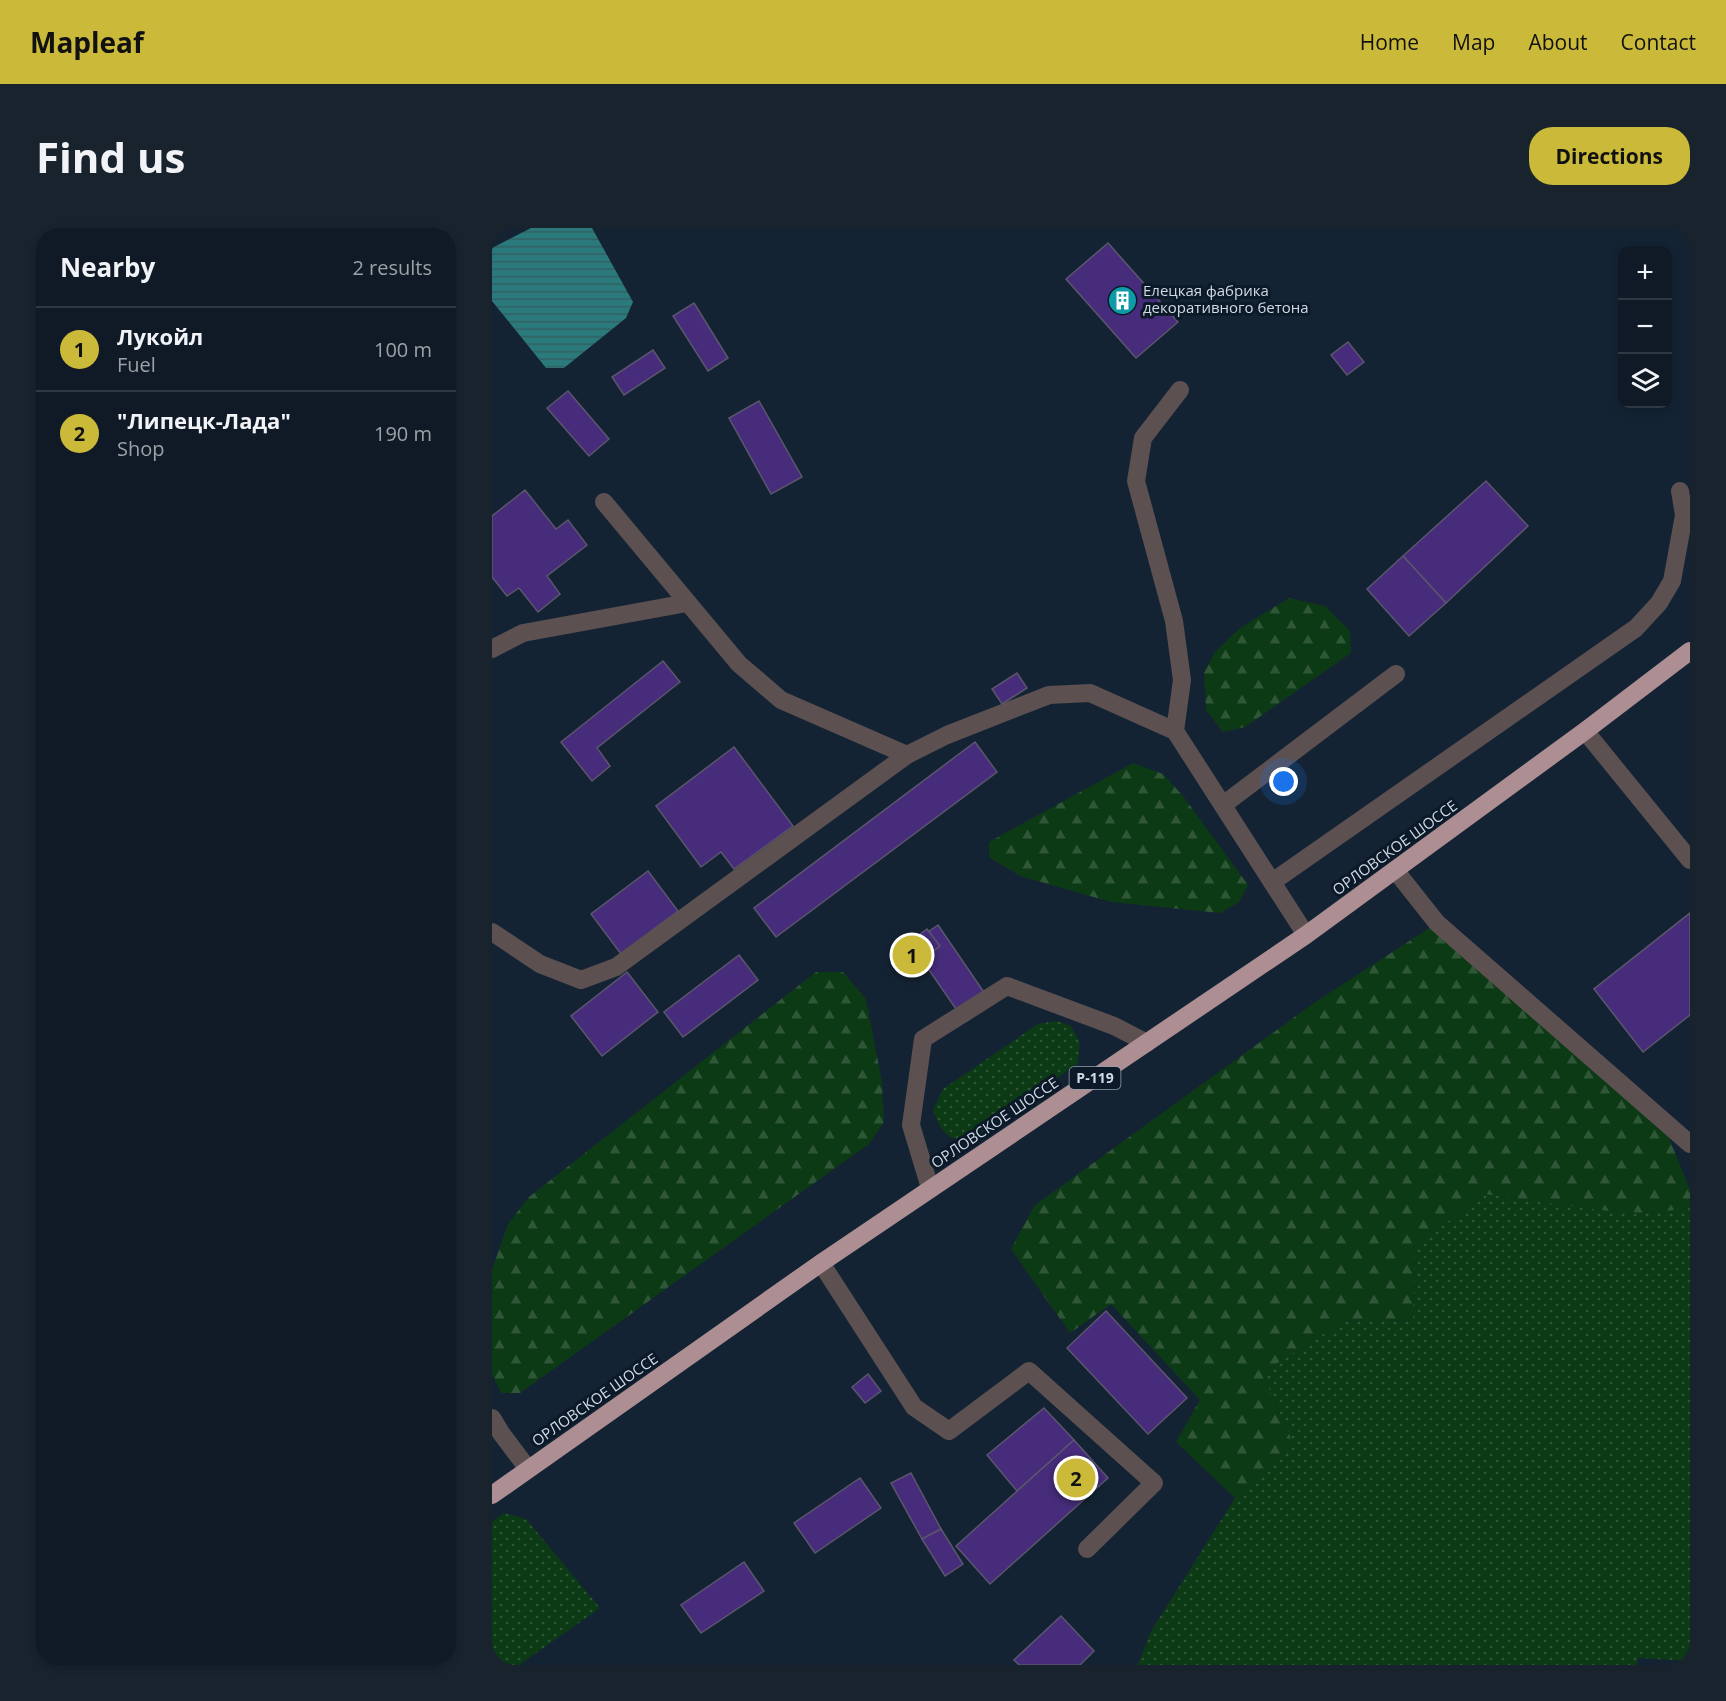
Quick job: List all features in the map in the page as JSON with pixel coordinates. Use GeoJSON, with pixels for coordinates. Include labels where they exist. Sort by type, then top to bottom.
{"type":"FeatureCollection","features":[{"type":"Feature","properties":{"kind":"highway","name":"ОРЛОВСКОЕ ШОССЕ"},"geometry":{"type":"LineString","coordinates":[[492,1495],[930,1188],[1306,935],[1585,731],[1690,651]]}},
{"type":"Feature","properties":{"kind":"street"},"geometry":{"type":"LineString","coordinates":[[1175,731],[1182,680],[1174,621],[1136,481],[1143,438],[1180,390]]}},
{"type":"Feature","properties":{"kind":"street"},"geometry":{"type":"LineString","coordinates":[[1272,882],[1636,628],[1659,603],[1672,581],[1684,515],[1680,491]]}},
{"type":"Feature","properties":{"kind":"street"},"geometry":{"type":"LineString","coordinates":[[604,502],[739,664],[780,700],[907,755]]}},
{"type":"Feature","properties":{"kind":"street"},"geometry":{"type":"LineString","coordinates":[[492,649],[524,633],[687,603]]}},
{"type":"Feature","properties":{"kind":"street"},"geometry":{"type":"LineString","coordinates":[[1222,805],[1396,674]]}},
{"type":"Feature","properties":{"kind":"street"},"geometry":{"type":"LineString","coordinates":[[492,932],[540,964],[581,980],[616,967],[907,755],[947,735],[1049,695],[1090,693],[1175,731],[1306,935]]}},
{"type":"Feature","properties":{"kind":"street"},"geometry":{"type":"LineString","coordinates":[[1585,731],[1690,860]]}},
{"type":"Feature","properties":{"kind":"street"},"geometry":{"type":"LineString","coordinates":[[1395,870],[1437,923],[1690,1144]]}},
{"type":"Feature","properties":{"kind":"street"},"geometry":{"type":"LineString","coordinates":[[930,1188],[911,1125],[923,1039],[1007,986],[1114,1026],[1147,1043]]}},
{"type":"Feature","properties":{"kind":"street"},"geometry":{"type":"LineString","coordinates":[[821,1263],[914,1407],[949,1431],[1029,1371],[1154,1483],[1087,1549]]}},
{"type":"Feature","properties":{"kind":"street"},"geometry":{"type":"LineString","coordinates":[[495,1428],[528,1469]]}},
{"type":"Feature","properties":{"kind":"green space"},"geometry":{"type":"Polygon","coordinates":[[[1289,598],[1325,606],[1350,631],[1351,653],[1245,727],[1223,732],[1206,710],[1204,672],[1215,652],[1240,628],[1289,598]]]}},
{"type":"Feature","properties":{"kind":"green space"},"geometry":{"type":"Polygon","coordinates":[[[1133,763],[1163,774],[1183,796],[1248,885],[1239,902],[1220,913],[1111,902],[1020,876],[989,857],[989,842],[1133,763]]]}},
{"type":"Feature","properties":{"kind":"green space"},"geometry":{"type":"Polygon","coordinates":[[[1437,923],[1661,1118],[1690,1190],[1690,1208],[1650,1213],[1609,1211],[1484,1194],[1414,1247],[1413,1320],[1342,1322],[1262,1373],[1294,1445],[1235,1498],[1176,1442],[1200,1400],[1111,1304],[1070,1333],[1011,1249],[1034,1206],[1314,1003],[1437,923]]]}},
{"type":"Feature","properties":{"kind":"green space"},"geometry":{"type":"Polygon","coordinates":[[[816,972],[843,972],[866,999],[882,1082],[884,1122],[869,1144],[520,1393],[501,1393],[492,1374],[492,1270],[508,1224],[529,1197],[816,972]]]}},
{"type":"Feature","properties":{"kind":"green space"},"geometry":{"type":"Polygon","coordinates":[[[1057,1021],[1071,1026],[1080,1043],[1078,1063],[969,1142],[945,1133],[933,1110],[943,1089],[1038,1024],[1057,1021]]]}},
{"type":"Feature","properties":{"kind":"green space"},"geometry":{"type":"Polygon","coordinates":[[[1484,1194],[1609,1211],[1650,1213],[1690,1208],[1690,1661],[1638,1658],[1637,1665],[1138,1665],[1150,1633],[1235,1498],[1294,1445],[1262,1373],[1342,1322],[1413,1320],[1414,1247],[1484,1194]]]}},
{"type":"Feature","properties":{"kind":"green space"},"geometry":{"type":"Polygon","coordinates":[[[504,1513],[526,1519],[600,1608],[519,1665],[492,1665],[492,1522],[504,1513]]]}},
{"type":"Feature","properties":{"kind":"shaded area"},"geometry":{"type":"Polygon","coordinates":[[[531,228],[592,228],[633,302],[626,318],[564,368],[546,368],[492,301],[492,248],[531,228]]]}},
{"type":"Feature","properties":{"kind":"building","name":"Елецкая фабрика декоративного бетона"},"geometry":{"type":"Polygon","coordinates":[[[1108,243],[1178,322],[1136,358],[1066,279],[1108,243]]]}},
{"type":"Feature","properties":{"kind":"building"},"geometry":{"type":"Polygon","coordinates":[[[694,303],[728,358],[708,371],[673,316],[694,303]]]}},
{"type":"Feature","properties":{"kind":"building"},"geometry":{"type":"Polygon","coordinates":[[[1348,342],[1364,362],[1347,375],[1331,355],[1348,342]]]}},
{"type":"Feature","properties":{"kind":"building"},"geometry":{"type":"Polygon","coordinates":[[[653,350],[665,368],[624,395],[612,377],[653,350]]]}},
{"type":"Feature","properties":{"kind":"building"},"geometry":{"type":"Polygon","coordinates":[[[568,391],[609,439],[589,456],[547,408],[568,391]]]}},
{"type":"Feature","properties":{"kind":"building"},"geometry":{"type":"Polygon","coordinates":[[[759,401],[802,477],[771,494],[729,418],[759,401]]]}},
{"type":"Feature","properties":{"kind":"building"},"geometry":{"type":"Polygon","coordinates":[[[1486,481],[1528,526],[1446,603],[1403,556],[1486,481]]]}},
{"type":"Feature","properties":{"kind":"building"},"geometry":{"type":"Polygon","coordinates":[[[525,490],[556,529],[568,520],[587,545],[547,576],[560,594],[538,612],[519,588],[507,596],[492,577],[492,516],[525,490]]]}},
{"type":"Feature","properties":{"kind":"building"},"geometry":{"type":"Polygon","coordinates":[[[1403,556],[1446,603],[1409,636],[1367,589],[1403,556]]]}},
{"type":"Feature","properties":{"kind":"building"},"geometry":{"type":"Polygon","coordinates":[[[663,661],[680,682],[597,748],[610,766],[592,781],[561,742],[663,661]]]}},
{"type":"Feature","properties":{"kind":"building"},"geometry":{"type":"Polygon","coordinates":[[[1017,673],[1027,688],[1002,704],[992,689],[1017,673]]]}},
{"type":"Feature","properties":{"kind":"building"},"geometry":{"type":"Polygon","coordinates":[[[975,742],[997,772],[776,937],[754,908],[975,742]]]}},
{"type":"Feature","properties":{"kind":"building"},"geometry":{"type":"Polygon","coordinates":[[[734,747],[793,826],[734,869],[721,852],[701,867],[656,806],[734,747]]]}},
{"type":"Feature","properties":{"kind":"building"},"geometry":{"type":"Polygon","coordinates":[[[648,871],[678,911],[621,954],[591,914],[648,871]]]}},
{"type":"Feature","properties":{"kind":"building"},"geometry":{"type":"Polygon","coordinates":[[[1690,913],[1690,1015],[1643,1052],[1594,989],[1690,913]]]}},
{"type":"Feature","properties":{"kind":"building"},"geometry":{"type":"Polygon","coordinates":[[[938,925],[992,1004],[965,1022],[911,944],[938,925]]]}},
{"type":"Feature","properties":{"kind":"building"},"geometry":{"type":"Polygon","coordinates":[[[927,929],[940,946],[915,965],[902,948],[927,929]]]}},
{"type":"Feature","properties":{"kind":"building"},"geometry":{"type":"Polygon","coordinates":[[[739,955],[758,980],[683,1037],[664,1012],[739,955]]]}},
{"type":"Feature","properties":{"kind":"building"},"geometry":{"type":"Polygon","coordinates":[[[627,972],[658,1012],[602,1056],[571,1016],[627,972]]]}},
{"type":"Feature","properties":{"kind":"building"},"geometry":{"type":"Polygon","coordinates":[[[1106,1311],[1187,1398],[1148,1434],[1067,1348],[1106,1311]]]}},
{"type":"Feature","properties":{"kind":"building"},"geometry":{"type":"Polygon","coordinates":[[[868,1374],[881,1391],[865,1403],[852,1387],[868,1374]]]}},
{"type":"Feature","properties":{"kind":"building"},"geometry":{"type":"Polygon","coordinates":[[[1044,1408],[1074,1440],[1017,1491],[987,1455],[1044,1408]]]}},
{"type":"Feature","properties":{"kind":"building"},"geometry":{"type":"Polygon","coordinates":[[[1074,1440],[1108,1478],[990,1584],[956,1546],[1074,1440]]]}},
{"type":"Feature","properties":{"kind":"building"},"geometry":{"type":"Polygon","coordinates":[[[911,1473],[941,1529],[922,1539],[891,1483],[911,1473]]]}},
{"type":"Feature","properties":{"kind":"building"},"geometry":{"type":"Polygon","coordinates":[[[860,1478],[881,1508],[815,1553],[794,1523],[860,1478]]]}},
{"type":"Feature","properties":{"kind":"building"},"geometry":{"type":"Polygon","coordinates":[[[941,1529],[963,1564],[945,1576],[922,1539],[941,1529]]]}},
{"type":"Feature","properties":{"kind":"building"},"geometry":{"type":"Polygon","coordinates":[[[744,1562],[764,1591],[701,1633],[681,1605],[744,1562]]]}},
{"type":"Feature","properties":{"kind":"building"},"geometry":{"type":"Polygon","coordinates":[[[1061,1616],[1094,1651],[1080,1665],[1019,1665],[1014,1660],[1061,1616]]]}},
{"type":"Feature","properties":{"kind":"place","name":"Елецкая фабрика декоративного бетона"},"geometry":{"type":"Point","coordinates":[1122,300]}},
{"type":"Feature","properties":{"kind":"place","name":"Лукойл"},"geometry":{"type":"Point","coordinates":[912,955]}},
{"type":"Feature","properties":{"kind":"place","name":"\"Липецк-Лада\""},"geometry":{"type":"Point","coordinates":[1076,1478]}}]}
